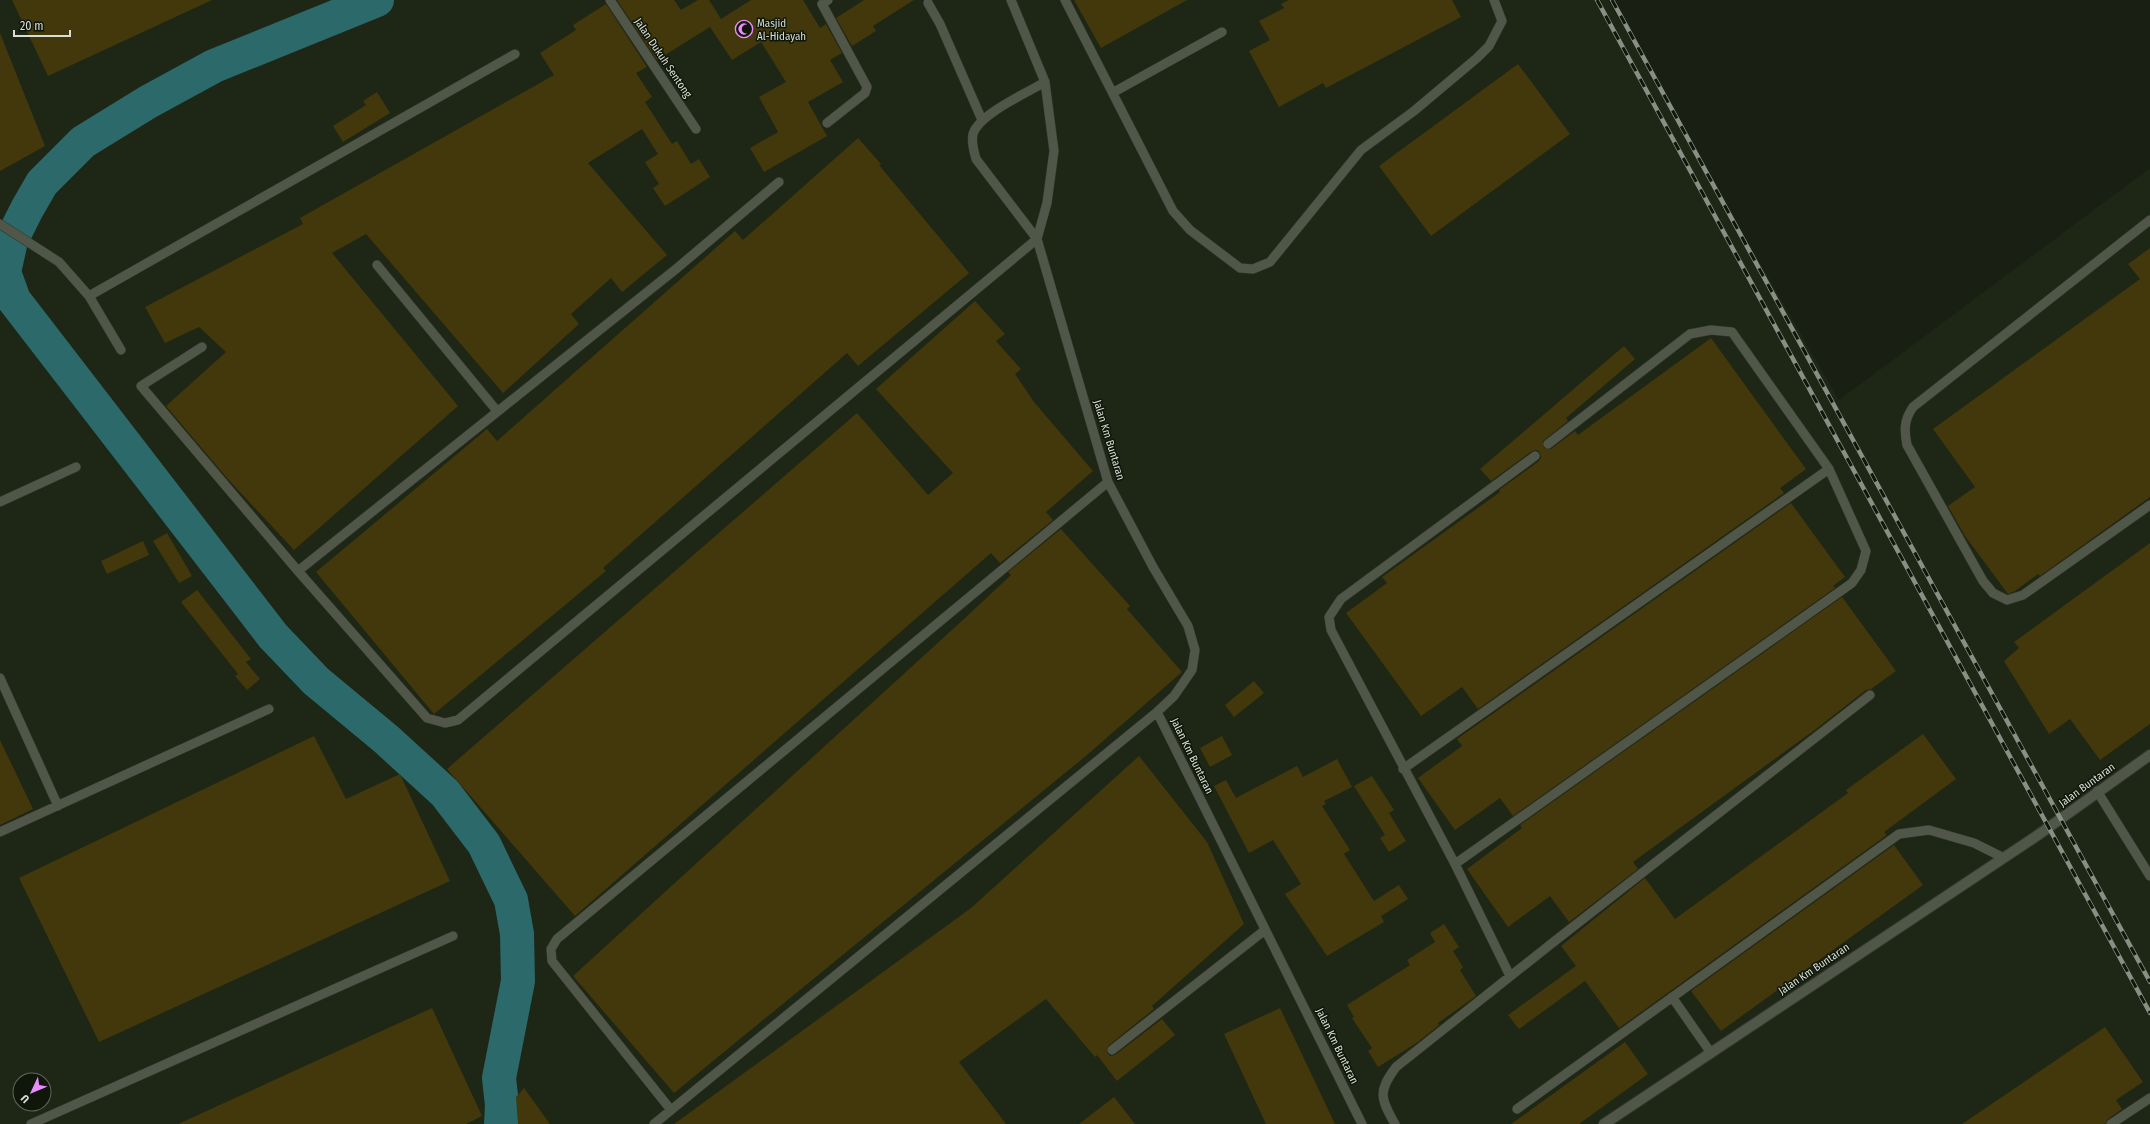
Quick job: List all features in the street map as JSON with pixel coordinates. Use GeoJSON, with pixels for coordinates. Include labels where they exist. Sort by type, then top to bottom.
{"type":"FeatureCollection","features":[{"type":"Feature","properties":{"kind":"street","name":"Jalan Buntaran"},"geometry":{"type":"LineString","coordinates":[[2038,835],[2097,791],[2150,755]]}},
{"type":"Feature","properties":{"kind":"street","name":"Jalan Km Buntaran"},"geometry":{"type":"LineString","coordinates":[[1604,1124],[2002,857],[2038,835]]}},
{"type":"Feature","properties":{"kind":"lane","name":"Jalan Dukuh Sentong"},"geometry":{"type":"LineString","coordinates":[[610,0],[696,129]]}},
{"type":"Feature","properties":{"kind":"lane"},"geometry":{"type":"LineString","coordinates":[[202,347],[141,386],[298,571],[427,718],[445,723],[458,720],[1037,239],[1047,203],[1054,151],[1045,82],[1011,0]]}},
{"type":"Feature","properties":{"kind":"lane"},"geometry":{"type":"LineString","coordinates":[[1065,0],[1114,92],[1162,192],[1173,211],[1190,230],[1240,268],[1253,269],[1270,262],[1361,150],[1414,111],[1489,46],[1502,21],[1494,0]]}},
{"type":"Feature","properties":{"kind":"lane"},"geometry":{"type":"LineString","coordinates":[[823,1],[867,87],[865,93],[827,123]]}},
{"type":"Feature","properties":{"kind":"lane"},"geometry":{"type":"LineString","coordinates":[[928,3],[940,24],[982,120],[1045,82]]}},
{"type":"Feature","properties":{"kind":"lane"},"geometry":{"type":"LineString","coordinates":[[1114,92],[1222,32]]}},
{"type":"Feature","properties":{"kind":"lane"},"geometry":{"type":"LineString","coordinates":[[89,296],[515,54]]}},
{"type":"Feature","properties":{"kind":"lane","name":"Jalan Km Buntaran"},"geometry":{"type":"LineString","coordinates":[[982,120],[973,135],[972,145],[976,159],[1037,239],[1108,482],[1153,567],[1188,626],[1195,650],[1192,670],[1174,696],[1157,712],[1362,1124]]}},
{"type":"Feature","properties":{"kind":"lane"},"geometry":{"type":"LineString","coordinates":[[298,571],[676,269],[779,182]]}},
{"type":"Feature","properties":{"kind":"lane"},"geometry":{"type":"LineString","coordinates":[[2150,220],[1913,407],[1906,416],[1904,429],[1907,445],[1983,581],[1993,593],[2008,600],[2023,594],[2150,505]]}},
{"type":"Feature","properties":{"kind":"lane"},"geometry":{"type":"LineString","coordinates":[[0,224],[59,262],[89,296],[121,350]]}},
{"type":"Feature","properties":{"kind":"lane"},"geometry":{"type":"LineString","coordinates":[[377,265],[497,411]]}},
{"type":"Feature","properties":{"kind":"lane"},"geometry":{"type":"LineString","coordinates":[[1455,864],[1852,583],[1861,570],[1866,551],[1829,469],[1732,332],[1711,330],[1690,334],[1548,444]]}},
{"type":"Feature","properties":{"kind":"lane"},"geometry":{"type":"LineString","coordinates":[[1510,976],[1455,864],[1331,630],[1329,617],[1341,599],[1534,456]]}},
{"type":"Feature","properties":{"kind":"lane"},"geometry":{"type":"LineString","coordinates":[[0,502],[76,467]]}},
{"type":"Feature","properties":{"kind":"lane"},"geometry":{"type":"LineString","coordinates":[[1404,769],[1829,469]]}},
{"type":"Feature","properties":{"kind":"lane"},"geometry":{"type":"LineString","coordinates":[[671,1110],[552,961],[551,949],[557,939],[1108,482]]}},
{"type":"Feature","properties":{"kind":"lane"},"geometry":{"type":"LineString","coordinates":[[0,678],[58,806]]}},
{"type":"Feature","properties":{"kind":"lane"},"geometry":{"type":"LineString","coordinates":[[1394,1124],[1383,1104],[1385,1082],[1396,1067],[1870,694]]}},
{"type":"Feature","properties":{"kind":"lane"},"geometry":{"type":"LineString","coordinates":[[0,832],[269,709]]}},
{"type":"Feature","properties":{"kind":"lane"},"geometry":{"type":"LineString","coordinates":[[654,1124],[1157,712]]}},
{"type":"Feature","properties":{"kind":"lane"},"geometry":{"type":"LineString","coordinates":[[2097,791],[2150,876]]}},
{"type":"Feature","properties":{"kind":"lane"},"geometry":{"type":"LineString","coordinates":[[1516,1109],[1899,834],[1929,830],[1974,843],[2002,857]]}},
{"type":"Feature","properties":{"kind":"lane"},"geometry":{"type":"LineString","coordinates":[[1112,1050],[1265,930]]}},
{"type":"Feature","properties":{"kind":"lane"},"geometry":{"type":"LineString","coordinates":[[32,1124],[453,936]]}},
{"type":"Feature","properties":{"kind":"lane"},"geometry":{"type":"LineString","coordinates":[[1672,997],[1710,1053]]}},
{"type":"Feature","properties":{"kind":"lane"},"geometry":{"type":"LineString","coordinates":[[2111,1124],[2150,1098]]}},
{"type":"Feature","properties":{"kind":"shaded area"},"geometry":{"type":"Polygon","coordinates":[[[0,0],[1608,0],[1839,400],[2150,168],[2150,1124],[0,1124],[0,0]]]}},
{"type":"Feature","properties":{"kind":"building"},"geometry":{"type":"Polygon","coordinates":[[[12,0],[212,0],[48,76],[12,0]]]}},
{"type":"Feature","properties":{"kind":"building"},"geometry":{"type":"Polygon","coordinates":[[[617,0],[674,0],[681,10],[698,0],[709,0],[721,19],[751,0],[803,0],[820,28],[826,24],[842,53],[830,60],[843,82],[808,102],[827,136],[764,172],[750,148],[778,132],[759,97],[786,82],[761,42],[732,60],[710,27],[657,60],[617,0]]]}},
{"type":"Feature","properties":{"kind":"building"},"geometry":{"type":"Polygon","coordinates":[[[864,0],[914,0],[873,26],[876,31],[852,46],[836,18],[864,0]]]}},
{"type":"Feature","properties":{"kind":"building"},"geometry":{"type":"Polygon","coordinates":[[[1074,0],[1187,0],[1101,48],[1074,0]]]}},
{"type":"Feature","properties":{"kind":"building"},"geometry":{"type":"Polygon","coordinates":[[[1289,0],[1452,0],[1461,17],[1326,88],[1323,83],[1279,107],[1249,51],[1270,40],[1259,21],[1284,8],[1281,4],[1289,0]]]}},
{"type":"Feature","properties":{"kind":"building"},"geometry":{"type":"Polygon","coordinates":[[[606,4],[647,67],[636,73],[652,97],[645,102],[672,144],[677,141],[691,164],[699,159],[710,177],[665,206],[653,188],[659,184],[645,162],[658,154],[642,129],[588,163],[667,255],[622,292],[611,278],[571,314],[579,324],[503,393],[366,234],[332,253],[458,406],[294,550],[227,478],[166,406],[226,352],[199,327],[165,343],[145,307],[303,224],[300,218],[554,75],[540,53],[576,30],[573,25],[606,4]]]}},
{"type":"Feature","properties":{"kind":"building"},"geometry":{"type":"Polygon","coordinates":[[[0,33],[45,146],[0,171],[0,33]]]}},
{"type":"Feature","properties":{"kind":"building"},"geometry":{"type":"Polygon","coordinates":[[[1518,64],[1570,134],[1431,236],[1379,166],[1518,64]]]}},
{"type":"Feature","properties":{"kind":"building"},"geometry":{"type":"Polygon","coordinates":[[[377,92],[390,113],[343,142],[333,126],[366,105],[363,101],[377,92]]]}},
{"type":"Feature","properties":{"kind":"building"},"geometry":{"type":"Polygon","coordinates":[[[858,138],[881,164],[879,165],[969,273],[858,366],[847,353],[603,568],[606,571],[434,714],[316,572],[487,429],[497,441],[735,231],[743,240],[858,138]]]}},
{"type":"Feature","properties":{"kind":"building"},"geometry":{"type":"Polygon","coordinates":[[[2150,248],[2150,497],[2040,576],[2038,574],[2015,591],[2008,594],[1965,536],[1948,506],[1975,487],[1933,429],[2140,279],[2128,264],[2150,248]]]}},
{"type":"Feature","properties":{"kind":"building"},"geometry":{"type":"Polygon","coordinates":[[[975,301],[1005,334],[996,341],[1021,369],[1015,374],[1034,402],[1093,471],[1046,512],[1053,520],[1000,563],[991,553],[575,916],[447,769],[857,413],[928,495],[953,473],[876,389],[975,301]]]}},
{"type":"Feature","properties":{"kind":"building"},"geometry":{"type":"Polygon","coordinates":[[[1711,338],[1806,469],[1780,488],[1784,493],[1478,709],[1462,687],[1421,716],[1346,613],[1387,583],[1382,577],[1500,492],[1499,490],[1539,461],[1541,458],[1540,453],[1537,450],[1532,451],[1491,481],[1480,469],[1624,346],[1635,359],[1566,418],[1568,421],[1543,441],[1544,448],[1551,449],[1575,431],[1578,435],[1711,338]]]}},
{"type":"Feature","properties":{"kind":"building"},"geometry":{"type":"Polygon","coordinates":[[[1791,503],[1845,577],[1833,586],[1835,588],[1513,816],[1500,798],[1455,830],[1418,778],[1462,746],[1457,739],[1791,503]]]}},
{"type":"Feature","properties":{"kind":"building"},"geometry":{"type":"Polygon","coordinates":[[[1061,529],[1130,606],[1127,609],[1182,672],[1087,755],[674,1093],[573,976],[965,618],[1011,575],[1008,572],[1061,529]]]}},
{"type":"Feature","properties":{"kind":"building"},"geometry":{"type":"Polygon","coordinates":[[[167,533],[192,576],[179,583],[153,541],[167,533]]]}},
{"type":"Feature","properties":{"kind":"building"},"geometry":{"type":"Polygon","coordinates":[[[143,541],[149,555],[107,574],[101,561],[143,541]]]}},
{"type":"Feature","properties":{"kind":"building"},"geometry":{"type":"Polygon","coordinates":[[[2150,543],[2150,724],[2100,760],[2070,719],[2049,734],[2004,661],[2019,648],[2014,642],[2150,543]]]}},
{"type":"Feature","properties":{"kind":"building"},"geometry":{"type":"Polygon","coordinates":[[[197,590],[251,659],[246,662],[260,679],[247,690],[235,676],[238,674],[181,602],[197,590]]]}},
{"type":"Feature","properties":{"kind":"building"},"geometry":{"type":"Polygon","coordinates":[[[1842,597],[1896,671],[1871,689],[1866,690],[1816,729],[1633,862],[1638,869],[1569,922],[1550,896],[1508,927],[1467,869],[1522,828],[1520,825],[1842,597]]]}},
{"type":"Feature","properties":{"kind":"building"},"geometry":{"type":"Polygon","coordinates":[[[1254,681],[1264,693],[1234,717],[1225,705],[1254,681]]]}},
{"type":"Feature","properties":{"kind":"building"},"geometry":{"type":"Polygon","coordinates":[[[1923,734],[1956,779],[1884,832],[1887,835],[1619,1028],[1585,981],[1519,1029],[1508,1015],[1576,966],[1561,946],[1645,878],[1675,919],[1848,793],[1846,790],[1923,734]]]}},
{"type":"Feature","properties":{"kind":"building"},"geometry":{"type":"Polygon","coordinates":[[[314,736],[346,799],[400,774],[450,881],[99,1042],[19,878],[314,736]]]}},
{"type":"Feature","properties":{"kind":"building"},"geometry":{"type":"Polygon","coordinates":[[[1222,736],[1232,755],[1210,767],[1200,748],[1222,736]]]}},
{"type":"Feature","properties":{"kind":"building"},"geometry":{"type":"Polygon","coordinates":[[[0,740],[33,809],[0,825],[0,740]]]}},
{"type":"Feature","properties":{"kind":"building"},"geometry":{"type":"Polygon","coordinates":[[[1139,756],[1207,842],[1244,924],[1152,1006],[1154,1009],[1108,1046],[1107,1053],[1110,1056],[1115,1055],[1162,1019],[1175,1035],[1117,1081],[1097,1055],[1095,1057],[1046,999],[959,1062],[1006,1124],[674,1124],[971,908],[1139,756]]]}},
{"type":"Feature","properties":{"kind":"building"},"geometry":{"type":"Polygon","coordinates":[[[1337,759],[1352,787],[1324,801],[1326,804],[1322,806],[1350,850],[1344,854],[1374,901],[1399,885],[1408,899],[1381,916],[1384,922],[1327,956],[1285,894],[1301,884],[1273,840],[1249,853],[1214,786],[1226,780],[1236,798],[1297,766],[1303,777],[1337,759]]]}},
{"type":"Feature","properties":{"kind":"building"},"geometry":{"type":"Polygon","coordinates":[[[1372,776],[1394,810],[1389,813],[1406,841],[1389,852],[1380,838],[1385,835],[1354,786],[1372,776]]]}},
{"type":"Feature","properties":{"kind":"building"},"geometry":{"type":"Polygon","coordinates":[[[1894,845],[1923,885],[1721,1031],[1691,991],[1894,845]]]}},
{"type":"Feature","properties":{"kind":"building"},"geometry":{"type":"Polygon","coordinates":[[[1444,924],[1459,947],[1453,951],[1463,967],[1460,970],[1476,996],[1438,1023],[1439,1025],[1418,1042],[1378,1067],[1368,1051],[1372,1048],[1352,1018],[1354,1017],[1347,1005],[1410,965],[1407,960],[1435,942],[1430,933],[1444,924]]]}},
{"type":"Feature","properties":{"kind":"building"},"geometry":{"type":"Polygon","coordinates":[[[432,1008],[482,1116],[466,1124],[178,1124],[432,1008]]]}},
{"type":"Feature","properties":{"kind":"building"},"geometry":{"type":"Polygon","coordinates":[[[1280,1008],[1335,1124],[1266,1124],[1224,1034],[1280,1008]]]}},
{"type":"Feature","properties":{"kind":"building"},"geometry":{"type":"Polygon","coordinates":[[[2105,1027],[2143,1082],[2116,1100],[2122,1109],[2108,1119],[2105,1124],[1962,1124],[2105,1027]]]}},
{"type":"Feature","properties":{"kind":"building"},"geometry":{"type":"Polygon","coordinates":[[[1625,1042],[1648,1074],[1579,1124],[1511,1124],[1625,1042]]]}},
{"type":"Feature","properties":{"kind":"building"},"geometry":{"type":"Polygon","coordinates":[[[524,1088],[550,1124],[518,1124],[516,1097],[524,1088]]]}},
{"type":"Feature","properties":{"kind":"building"},"geometry":{"type":"Polygon","coordinates":[[[1114,1097],[1135,1124],[1079,1124],[1114,1097]]]}},
{"type":"Feature","properties":{"kind":"waterway"},"geometry":{"type":"LineString","coordinates":[[377,0],[214,66],[148,102],[83,142],[42,183],[11,241],[4,272],[14,300],[273,636],[316,681],[386,739],[445,793],[484,844],[511,900],[517,934],[518,981],[499,1078],[502,1105],[501,1124]]}},
{"type":"Feature","properties":{"kind":"railway"},"geometry":{"type":"LineString","coordinates":[[1597,0],[2150,1013]]}},
{"type":"Feature","properties":{"kind":"railway"},"geometry":{"type":"LineString","coordinates":[[1612,0],[2150,982]]}},
{"type":"Feature","properties":{"kind":"place","name":"Masjid Al-Hidayah"},"geometry":{"type":"Point","coordinates":[744,29]}}]}
